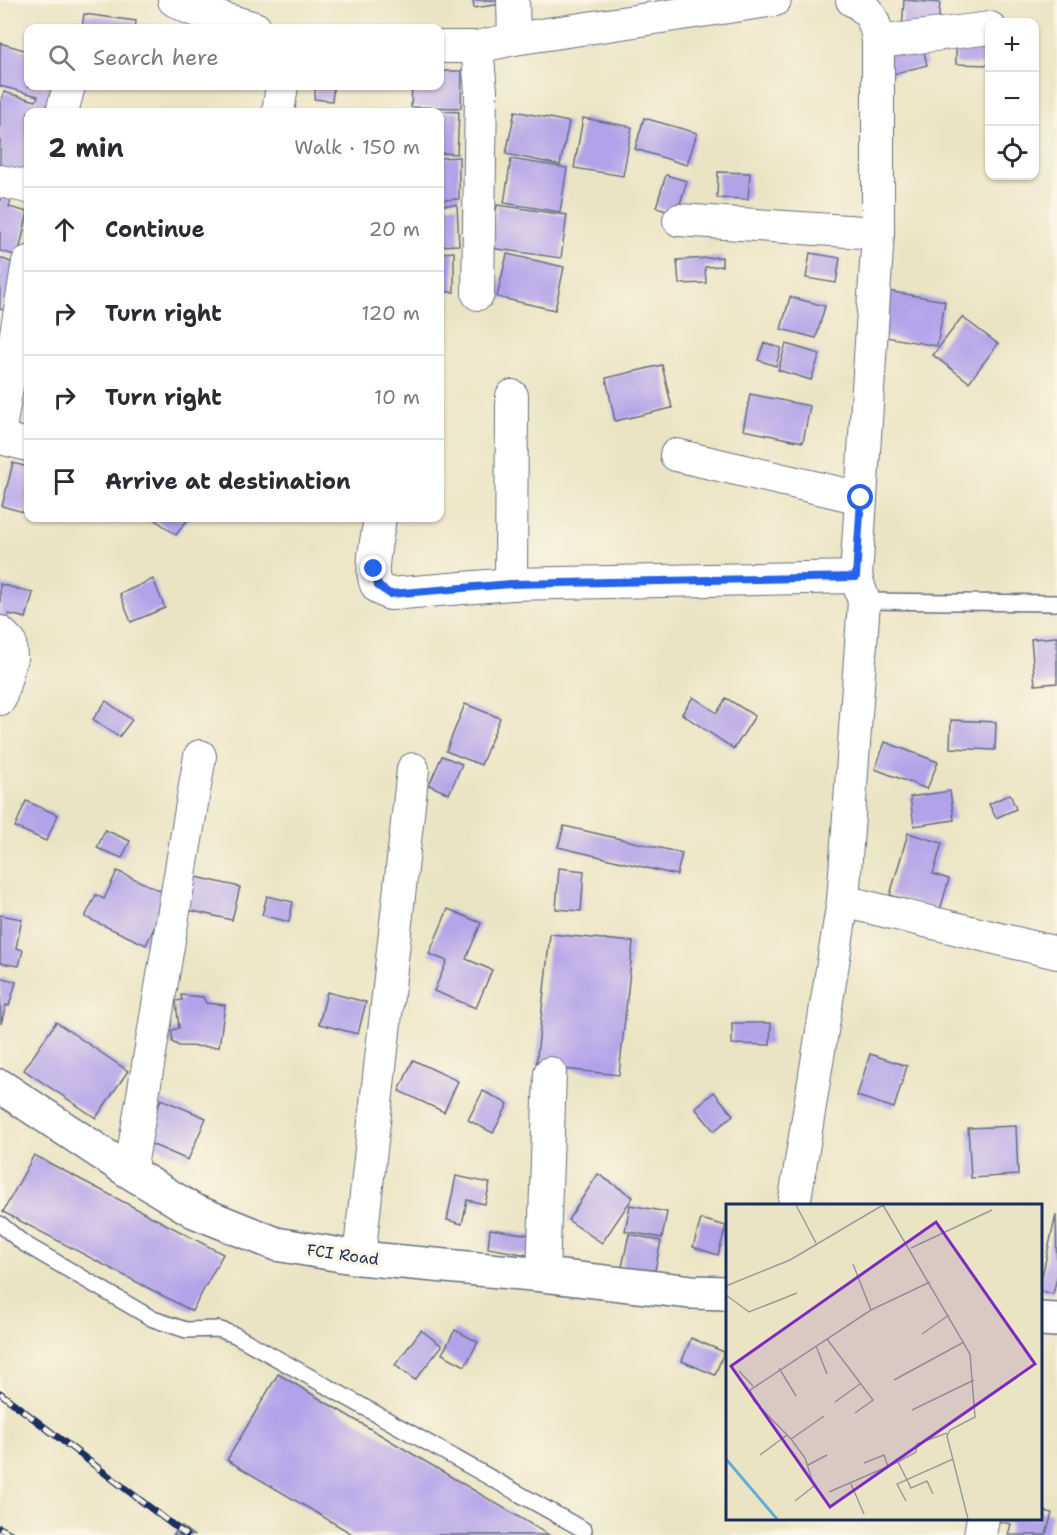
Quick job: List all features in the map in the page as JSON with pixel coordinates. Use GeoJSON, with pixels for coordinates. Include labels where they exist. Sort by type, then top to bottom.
{"type":"FeatureCollection","features":[{"type":"Feature","properties":{"kind":"street"},"geometry":{"type":"LineString","coordinates":[[174,0],[191,9],[242,24]]}},
{"type":"Feature","properties":{"kind":"street"},"geometry":{"type":"LineString","coordinates":[[513,0],[514,39]]}},
{"type":"Feature","properties":{"kind":"street"},"geometry":{"type":"LineString","coordinates":[[444,47],[477,47],[514,39],[775,0]]}},
{"type":"Feature","properties":{"kind":"street"},"geometry":{"type":"LineString","coordinates":[[794,1204],[843,901],[860,589],[861,498],[878,233],[878,42],[876,25],[871,15],[852,0]]}},
{"type":"Feature","properties":{"kind":"street"},"geometry":{"type":"LineString","coordinates":[[878,42],[985,29]]}},
{"type":"Feature","properties":{"kind":"street"},"geometry":{"type":"LineString","coordinates":[[477,47],[481,90],[478,294]]}},
{"type":"Feature","properties":{"kind":"street"},"geometry":{"type":"LineString","coordinates":[[63,108],[68,90]]}},
{"type":"Feature","properties":{"kind":"street"},"geometry":{"type":"LineString","coordinates":[[279,108],[281,90]]}},
{"type":"Feature","properties":{"kind":"street"},"geometry":{"type":"LineString","coordinates":[[0,181],[24,186]]}},
{"type":"Feature","properties":{"kind":"street"},"geometry":{"type":"LineString","coordinates":[[679,220],[878,233]]}},
{"type":"Feature","properties":{"kind":"street"},"geometry":{"type":"LineString","coordinates":[[0,429],[24,286]]}},
{"type":"Feature","properties":{"kind":"street"},"geometry":{"type":"LineString","coordinates":[[511,584],[512,396]]}},
{"type":"Feature","properties":{"kind":"street"},"geometry":{"type":"LineString","coordinates":[[0,438],[24,444]]}},
{"type":"Feature","properties":{"kind":"street"},"geometry":{"type":"LineString","coordinates":[[676,455],[861,498]]}},
{"type":"Feature","properties":{"kind":"street"},"geometry":{"type":"LineString","coordinates":[[380,522],[374,569],[375,581],[382,591],[390,594],[511,584],[860,589]]}},
{"type":"Feature","properties":{"kind":"street"},"geometry":{"type":"LineString","coordinates":[[0,632],[10,642],[11,658],[0,699]]}},
{"type":"Feature","properties":{"kind":"street"},"geometry":{"type":"LineString","coordinates":[[130,1172],[200,756]]}},
{"type":"Feature","properties":{"kind":"street"},"geometry":{"type":"LineString","coordinates":[[359,1258],[413,769]]}},
{"type":"Feature","properties":{"kind":"street"},"geometry":{"type":"LineString","coordinates":[[843,901],[1057,953]]}},
{"type":"Feature","properties":{"kind":"street"},"geometry":{"type":"LineString","coordinates":[[543,1275],[550,1073]]}},
{"type":"Feature","properties":{"kind":"street","name":"FCI Road"},"geometry":{"type":"LineString","coordinates":[[0,1086],[130,1172],[194,1211],[276,1244],[359,1258],[543,1275],[691,1292],[726,1293]]}},
{"type":"Feature","properties":{"kind":"street"},"geometry":{"type":"LineString","coordinates":[[1042,1319],[1057,1320]]}},
{"type":"Feature","properties":{"kind":"street"},"geometry":{"type":"LineString","coordinates":[[980,1535],[983,1520]]}},
{"type":"Feature","properties":{"kind":"lane"},"geometry":{"type":"LineString","coordinates":[[860,589],[1057,603]]}},
{"type":"Feature","properties":{"kind":"lane"},"geometry":{"type":"LineString","coordinates":[[0,1224],[23,1243],[153,1319],[180,1329],[218,1329],[235,1335],[584,1530]]}},
{"type":"Feature","properties":{"kind":"building"},"geometry":{"type":"Polygon","coordinates":[[[473,0],[502,0],[502,4],[474,8],[473,0]]]}},
{"type":"Feature","properties":{"kind":"building"},"geometry":{"type":"Polygon","coordinates":[[[904,0],[940,3],[937,33],[902,30],[904,0]]]}},
{"type":"Feature","properties":{"kind":"building"},"geometry":{"type":"Polygon","coordinates":[[[84,14],[136,21],[136,24],[83,24],[84,14]]]}},
{"type":"Feature","properties":{"kind":"building"},"geometry":{"type":"Polygon","coordinates":[[[956,42],[985,42],[985,65],[956,64],[956,42]]]}},
{"type":"Feature","properties":{"kind":"building"},"geometry":{"type":"Polygon","coordinates":[[[0,43],[24,50],[24,90],[59,90],[53,108],[24,108],[24,174],[0,168],[0,105],[4,92],[36,101],[38,96],[0,86],[0,43]]]}},
{"type":"Feature","properties":{"kind":"building"},"geometry":{"type":"Polygon","coordinates":[[[922,44],[927,65],[889,75],[884,54],[922,44]]]}},
{"type":"Feature","properties":{"kind":"building"},"geometry":{"type":"Polygon","coordinates":[[[444,71],[462,71],[461,108],[411,107],[412,90],[444,90],[444,71]]]}},
{"type":"Feature","properties":{"kind":"building"},"geometry":{"type":"Polygon","coordinates":[[[315,90],[333,90],[332,101],[314,99],[315,90]]]}},
{"type":"Feature","properties":{"kind":"building"},"geometry":{"type":"Polygon","coordinates":[[[444,111],[459,112],[457,154],[444,153],[444,111]]]}},
{"type":"Feature","properties":{"kind":"building"},"geometry":{"type":"Polygon","coordinates":[[[515,111],[569,122],[560,165],[506,154],[515,111]]]}},
{"type":"Feature","properties":{"kind":"building"},"geometry":{"type":"Polygon","coordinates":[[[583,118],[632,127],[623,176],[574,168],[583,118]]]}},
{"type":"Feature","properties":{"kind":"building"},"geometry":{"type":"Polygon","coordinates":[[[644,118],[697,133],[687,165],[635,149],[644,118]]]}},
{"type":"Feature","properties":{"kind":"building"},"geometry":{"type":"Polygon","coordinates":[[[459,157],[459,199],[444,200],[444,158],[459,157]]]}},
{"type":"Feature","properties":{"kind":"building"},"geometry":{"type":"Polygon","coordinates":[[[511,159],[567,168],[560,212],[504,203],[511,159]]]}},
{"type":"Feature","properties":{"kind":"building"},"geometry":{"type":"Polygon","coordinates":[[[718,172],[750,173],[748,199],[717,198],[718,172]]]}},
{"type":"Feature","properties":{"kind":"building"},"geometry":{"type":"Polygon","coordinates":[[[666,175],[687,181],[677,213],[656,207],[666,175]]]}},
{"type":"Feature","properties":{"kind":"building"},"geometry":{"type":"Polygon","coordinates":[[[0,192],[12,196],[9,207],[24,211],[24,230],[18,256],[0,251],[0,192]]]}},
{"type":"Feature","properties":{"kind":"building"},"geometry":{"type":"Polygon","coordinates":[[[444,205],[457,205],[459,245],[444,246],[444,205]]]}},
{"type":"Feature","properties":{"kind":"building"},"geometry":{"type":"Polygon","coordinates":[[[497,205],[567,215],[561,258],[490,248],[497,205]]]}},
{"type":"Feature","properties":{"kind":"building"},"geometry":{"type":"Polygon","coordinates":[[[454,252],[454,292],[444,292],[444,253],[454,252]]]}},
{"type":"Feature","properties":{"kind":"building"},"geometry":{"type":"Polygon","coordinates":[[[810,253],[840,258],[836,283],[806,278],[810,253]]]}},
{"type":"Feature","properties":{"kind":"building"},"geometry":{"type":"Polygon","coordinates":[[[507,254],[564,267],[555,310],[497,297],[507,254]]]}},
{"type":"Feature","properties":{"kind":"building"},"geometry":{"type":"Polygon","coordinates":[[[722,257],[722,266],[705,267],[706,283],[679,284],[677,260],[722,257]]]}},
{"type":"Feature","properties":{"kind":"building"},"geometry":{"type":"Polygon","coordinates":[[[0,258],[19,265],[4,310],[0,309],[0,258]]]}},
{"type":"Feature","properties":{"kind":"building"},"geometry":{"type":"Polygon","coordinates":[[[882,290],[945,301],[937,346],[874,335],[882,290]]]}},
{"type":"Feature","properties":{"kind":"building"},"geometry":{"type":"Polygon","coordinates":[[[790,297],[825,306],[816,338],[781,329],[790,297]]]}},
{"type":"Feature","properties":{"kind":"building"},"geometry":{"type":"Polygon","coordinates":[[[962,317],[998,344],[969,382],[933,355],[962,317]]]}},
{"type":"Feature","properties":{"kind":"building"},"geometry":{"type":"Polygon","coordinates":[[[764,343],[781,348],[776,366],[758,360],[764,343]]]}},
{"type":"Feature","properties":{"kind":"building"},"geometry":{"type":"Polygon","coordinates":[[[786,344],[820,354],[811,380],[778,370],[786,344]]]}},
{"type":"Feature","properties":{"kind":"building"},"geometry":{"type":"Polygon","coordinates":[[[662,365],[672,408],[615,421],[606,378],[662,365]]]}},
{"type":"Feature","properties":{"kind":"building"},"geometry":{"type":"Polygon","coordinates":[[[750,394],[810,406],[803,442],[743,430],[750,394]]]}},
{"type":"Feature","properties":{"kind":"building"},"geometry":{"type":"Polygon","coordinates":[[[13,463],[24,466],[24,512],[2,506],[13,463]]]}},
{"type":"Feature","properties":{"kind":"building"},"geometry":{"type":"Polygon","coordinates":[[[158,522],[186,522],[176,535],[158,522]]]}},
{"type":"Feature","properties":{"kind":"building"},"geometry":{"type":"Polygon","coordinates":[[[153,579],[165,608],[131,622],[120,594],[153,579]]]}},
{"type":"Feature","properties":{"kind":"building"},"geometry":{"type":"Polygon","coordinates":[[[0,584],[33,593],[26,618],[9,614],[7,624],[0,622],[0,584]]]}},
{"type":"Feature","properties":{"kind":"building"},"geometry":{"type":"Polygon","coordinates":[[[1057,637],[1057,683],[1035,685],[1031,639],[1057,637]]]}},
{"type":"Feature","properties":{"kind":"building"},"geometry":{"type":"Polygon","coordinates":[[[693,697],[717,713],[726,698],[755,716],[734,749],[682,714],[693,697]]]}},
{"type":"Feature","properties":{"kind":"building"},"geometry":{"type":"Polygon","coordinates":[[[106,701],[132,720],[119,737],[93,719],[106,701]]]}},
{"type":"Feature","properties":{"kind":"building"},"geometry":{"type":"Polygon","coordinates":[[[465,704],[500,718],[481,765],[446,751],[465,704]]]}},
{"type":"Feature","properties":{"kind":"building"},"geometry":{"type":"Polygon","coordinates":[[[951,720],[996,722],[995,750],[950,748],[951,720]]]}},
{"type":"Feature","properties":{"kind":"building"},"geometry":{"type":"Polygon","coordinates":[[[885,742],[938,762],[927,789],[875,769],[885,742]]]}},
{"type":"Feature","properties":{"kind":"building"},"geometry":{"type":"Polygon","coordinates":[[[442,756],[462,764],[449,794],[429,785],[442,756]]]}},
{"type":"Feature","properties":{"kind":"building"},"geometry":{"type":"Polygon","coordinates":[[[950,791],[954,820],[914,826],[910,797],[950,791]]]}},
{"type":"Feature","properties":{"kind":"building"},"geometry":{"type":"Polygon","coordinates":[[[1010,794],[1016,809],[996,818],[989,804],[1010,794]]]}},
{"type":"Feature","properties":{"kind":"building"},"geometry":{"type":"Polygon","coordinates":[[[26,801],[58,815],[46,841],[15,827],[26,801]]]}},
{"type":"Feature","properties":{"kind":"building"},"geometry":{"type":"Polygon","coordinates":[[[564,826],[682,853],[677,875],[558,847],[564,826]]]}},
{"type":"Feature","properties":{"kind":"building"},"geometry":{"type":"Polygon","coordinates":[[[105,830],[130,841],[122,858],[97,848],[105,830]]]}},
{"type":"Feature","properties":{"kind":"building"},"geometry":{"type":"Polygon","coordinates":[[[908,833],[942,843],[933,874],[949,879],[940,910],[890,895],[908,833]]]}},
{"type":"Feature","properties":{"kind":"building"},"geometry":{"type":"Polygon","coordinates":[[[559,868],[584,871],[581,911],[556,909],[559,868]]]}},
{"type":"Feature","properties":{"kind":"building"},"geometry":{"type":"Polygon","coordinates":[[[117,871],[170,895],[146,945],[85,917],[96,895],[104,899],[117,871]]]}},
{"type":"Feature","properties":{"kind":"building"},"geometry":{"type":"Polygon","coordinates":[[[188,875],[240,887],[232,920],[180,908],[188,875]]]}},
{"type":"Feature","properties":{"kind":"building"},"geometry":{"type":"Polygon","coordinates":[[[267,896],[293,902],[289,922],[262,915],[267,896]]]}},
{"type":"Feature","properties":{"kind":"building"},"geometry":{"type":"Polygon","coordinates":[[[448,909],[481,923],[466,959],[492,970],[476,1008],[434,991],[447,961],[429,954],[448,909]]]}},
{"type":"Feature","properties":{"kind":"building"},"geometry":{"type":"Polygon","coordinates":[[[0,915],[22,919],[16,948],[23,950],[19,966],[0,963],[0,915]]]}},
{"type":"Feature","properties":{"kind":"building"},"geometry":{"type":"Polygon","coordinates":[[[550,934],[633,942],[619,1075],[536,1066],[550,934]]]}},
{"type":"Feature","properties":{"kind":"building"},"geometry":{"type":"Polygon","coordinates":[[[0,977],[16,982],[1,1024],[0,977]]]}},
{"type":"Feature","properties":{"kind":"building"},"geometry":{"type":"Polygon","coordinates":[[[327,992],[366,1002],[358,1034],[319,1024],[327,992]]]}},
{"type":"Feature","properties":{"kind":"building"},"geometry":{"type":"Polygon","coordinates":[[[181,995],[203,997],[206,1003],[225,1005],[219,1047],[179,1046],[172,1042],[172,1030],[179,1028],[176,1001],[182,1000],[181,995]]]}},
{"type":"Feature","properties":{"kind":"building"},"geometry":{"type":"Polygon","coordinates":[[[56,1022],[128,1071],[96,1118],[24,1070],[56,1022]]]}},
{"type":"Feature","properties":{"kind":"building"},"geometry":{"type":"Polygon","coordinates":[[[732,1023],[771,1023],[770,1045],[732,1044],[732,1023]]]}},
{"type":"Feature","properties":{"kind":"building"},"geometry":{"type":"Polygon","coordinates":[[[870,1054],[907,1066],[894,1108],[857,1096],[870,1054]]]}},
{"type":"Feature","properties":{"kind":"building"},"geometry":{"type":"Polygon","coordinates":[[[413,1060],[458,1081],[444,1112],[399,1091],[413,1060]]]}},
{"type":"Feature","properties":{"kind":"building"},"geometry":{"type":"Polygon","coordinates":[[[483,1091],[508,1104],[493,1133],[468,1120],[483,1091]]]}},
{"type":"Feature","properties":{"kind":"building"},"geometry":{"type":"Polygon","coordinates":[[[714,1092],[733,1115],[714,1131],[695,1108],[714,1092]]]}},
{"type":"Feature","properties":{"kind":"building"},"geometry":{"type":"Polygon","coordinates":[[[161,1099],[206,1118],[188,1160],[144,1141],[161,1099]]]}},
{"type":"Feature","properties":{"kind":"building"},"geometry":{"type":"Polygon","coordinates":[[[1016,1126],[1018,1175],[971,1178],[968,1128],[1016,1126]]]}},
{"type":"Feature","properties":{"kind":"building"},"geometry":{"type":"Polygon","coordinates":[[[34,1155],[223,1254],[192,1311],[3,1212],[34,1155]]]}},
{"type":"Feature","properties":{"kind":"building"},"geometry":{"type":"Polygon","coordinates":[[[598,1174],[633,1197],[602,1243],[568,1220],[598,1174]]]}},
{"type":"Feature","properties":{"kind":"building"},"geometry":{"type":"Polygon","coordinates":[[[456,1176],[490,1183],[485,1204],[467,1200],[462,1224],[447,1220],[456,1176]]]}},
{"type":"Feature","properties":{"kind":"building"},"geometry":{"type":"Polygon","coordinates":[[[630,1205],[667,1212],[662,1238],[625,1231],[630,1205]]]}},
{"type":"Feature","properties":{"kind":"building"},"geometry":{"type":"Polygon","coordinates":[[[1056,1215],[1057,1278],[1053,1294],[1042,1291],[1042,1276],[1056,1215]]]}},
{"type":"Feature","properties":{"kind":"building"},"geometry":{"type":"Polygon","coordinates":[[[701,1219],[726,1226],[718,1255],[693,1247],[701,1219]]]}},
{"type":"Feature","properties":{"kind":"building"},"geometry":{"type":"Polygon","coordinates":[[[490,1229],[537,1236],[534,1256],[488,1248],[490,1229]]]}},
{"type":"Feature","properties":{"kind":"building"},"geometry":{"type":"Polygon","coordinates":[[[629,1234],[661,1241],[654,1275],[622,1267],[629,1234]]]}},
{"type":"Feature","properties":{"kind":"building"},"geometry":{"type":"Polygon","coordinates":[[[421,1330],[442,1346],[415,1380],[395,1365],[421,1330]]]}},
{"type":"Feature","properties":{"kind":"building"},"geometry":{"type":"Polygon","coordinates":[[[455,1330],[478,1342],[465,1366],[442,1354],[455,1330]]]}},
{"type":"Feature","properties":{"kind":"building"},"geometry":{"type":"Polygon","coordinates":[[[691,1338],[724,1352],[715,1375],[682,1361],[691,1338]]]}},
{"type":"Feature","properties":{"kind":"building"},"geometry":{"type":"Polygon","coordinates":[[[278,1374],[549,1535],[354,1535],[227,1460],[278,1374]]]}},
{"type":"Feature","properties":{"kind":"building"},"geometry":{"type":"Polygon","coordinates":[[[1042,1510],[1052,1513],[1046,1535],[1008,1535],[1011,1524],[997,1521],[1042,1520],[1042,1510]]]}},
{"type":"Feature","properties":{"kind":"building"},"geometry":{"type":"Polygon","coordinates":[[[181,1526],[193,1535],[173,1535],[181,1526]]]}},
{"type":"Feature","properties":{"kind":"railway"},"geometry":{"type":"LineString","coordinates":[[0,1393],[186,1535]]}},
{"type":"Feature","properties":{"kind":"railway"},"geometry":{"type":"LineString","coordinates":[[0,1528],[13,1535]]}},
{"type":"Feature","properties":{"kind":"route"},"geometry":{"type":"LineString","coordinates":[[374,569],[378,586],[382,591],[390,594],[511,584],[856,577],[861,498]]}}]}
